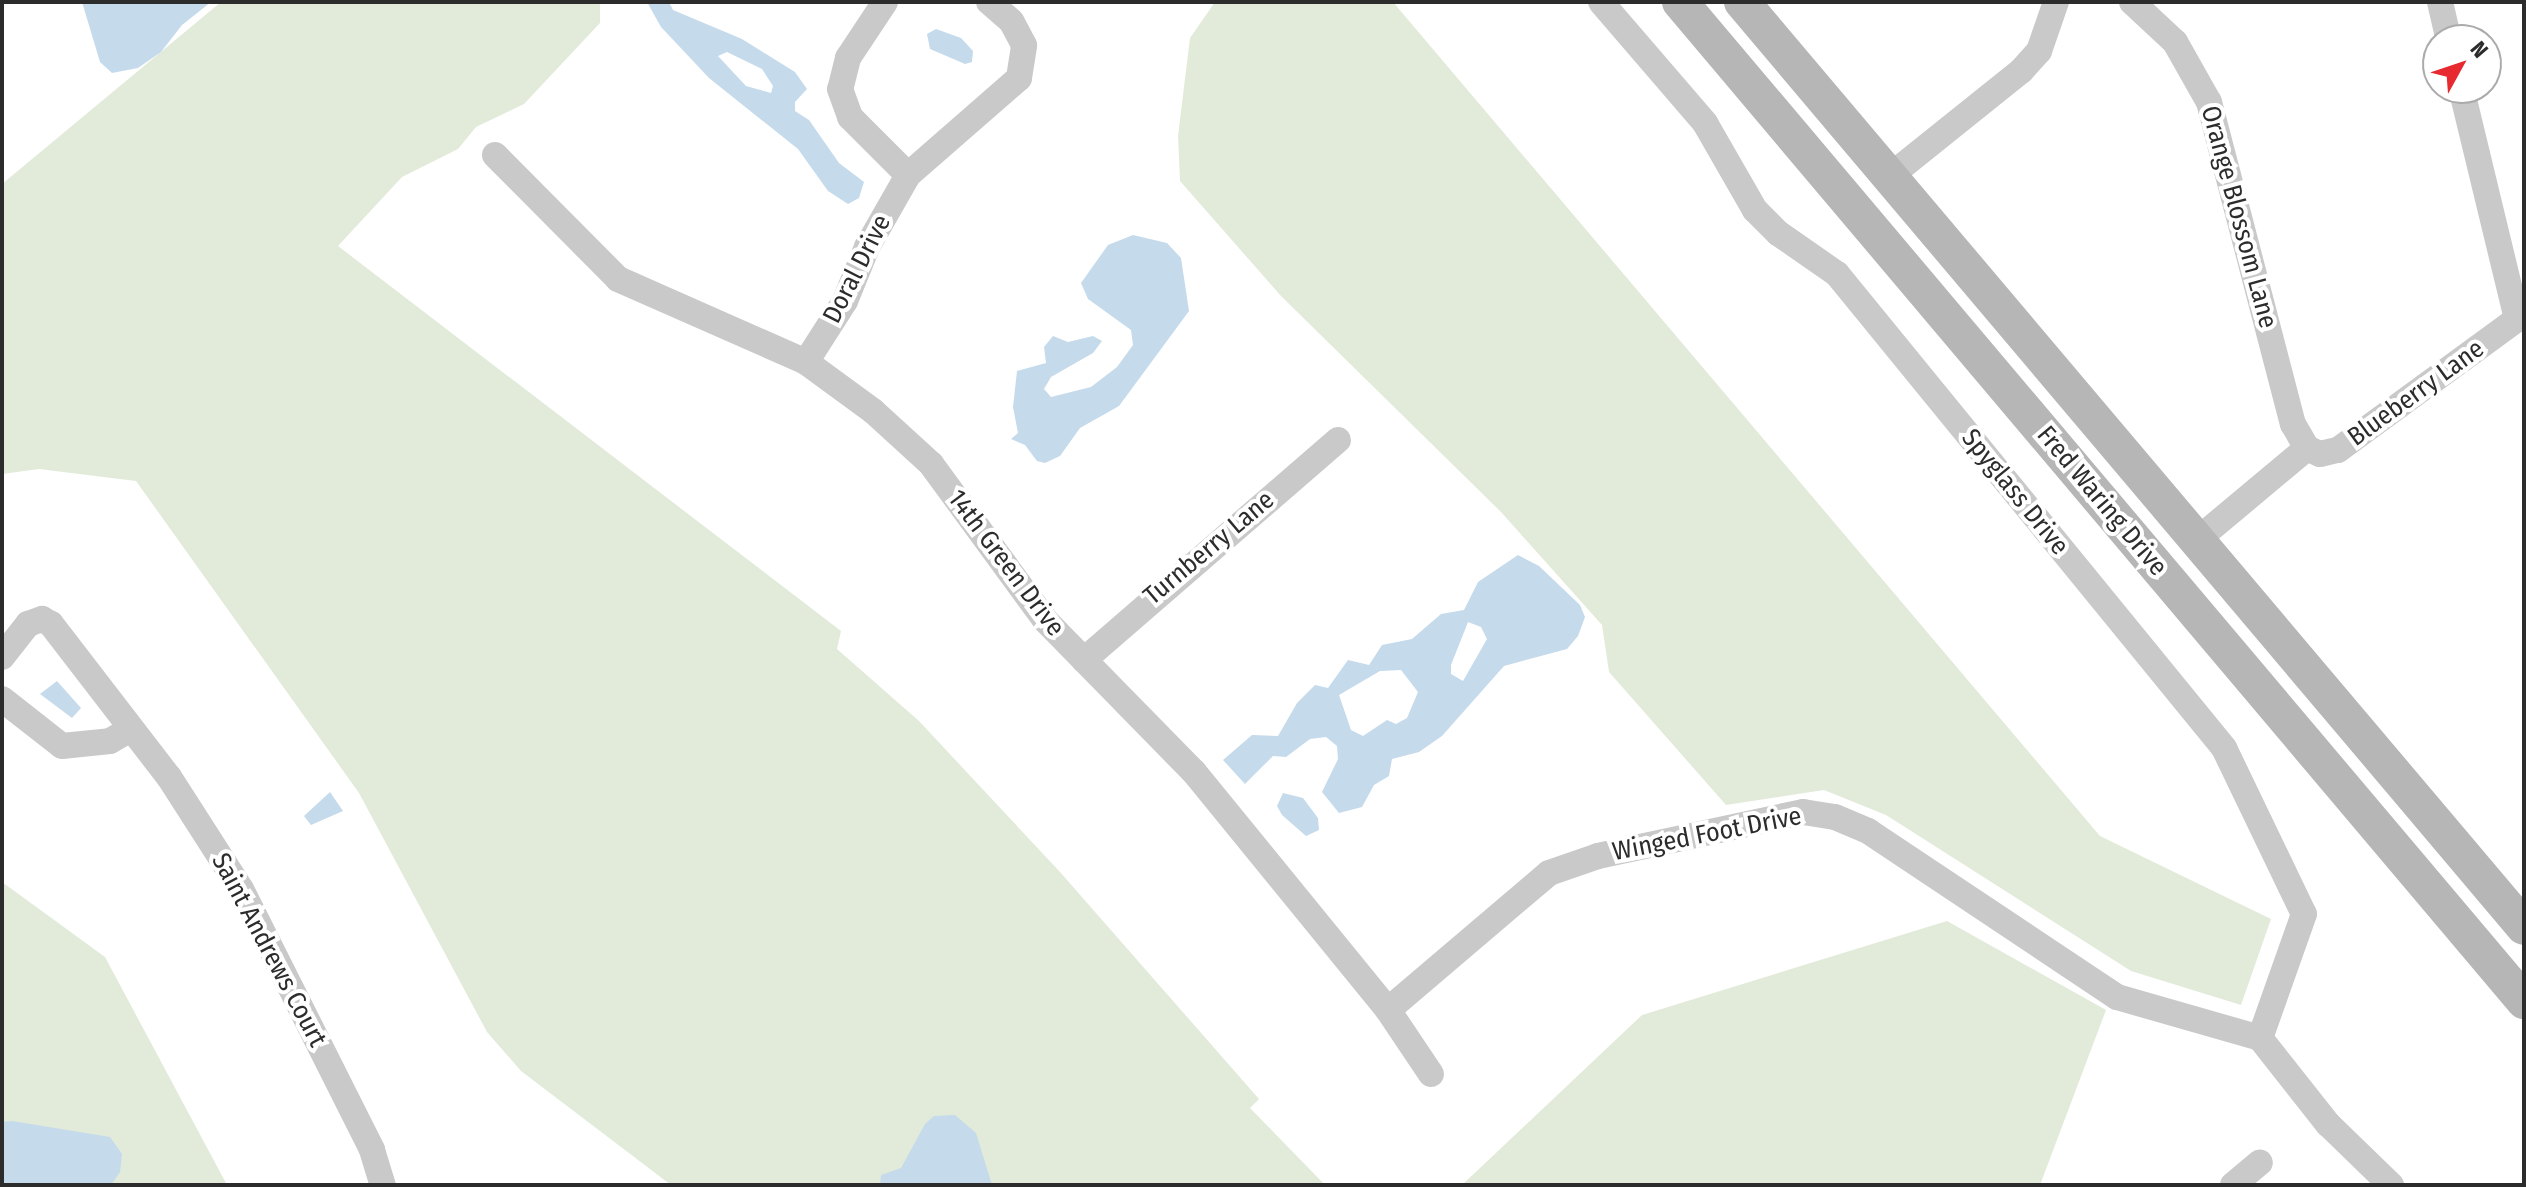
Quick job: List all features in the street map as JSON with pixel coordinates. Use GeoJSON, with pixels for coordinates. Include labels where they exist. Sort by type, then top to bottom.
{"type":"FeatureCollection","features":[{"type":"Feature","properties":{"kind":"main road","name":"Fred Waring Drive"},"geometry":{"type":"LineString","coordinates":[[1680,2],[2524,1001]]}},
{"type":"Feature","properties":{"kind":"main road"},"geometry":{"type":"LineString","coordinates":[[1695,2],[1749,47],[1863,179],[1878,183],[1890,176]]}},
{"type":"Feature","properties":{"kind":"main road","name":"Fred Waring Drive"},"geometry":{"type":"LineString","coordinates":[[1742,2],[2524,927]]}},
{"type":"Feature","properties":{"kind":"main road"},"geometry":{"type":"LineString","coordinates":[[2074,468],[2151,522],[2294,689],[2309,695],[2323,689]]}},
{"type":"Feature","properties":{"kind":"street"},"geometry":{"type":"LineString","coordinates":[[885,2],[848,58],[840,89],[850,117],[908,175]]}},
{"type":"Feature","properties":{"kind":"street","name":"Doral Drive"},"geometry":{"type":"LineString","coordinates":[[806,362],[845,301],[867,247],[908,175],[1019,78],[1024,45],[1011,21],[989,2]]}},
{"type":"Feature","properties":{"kind":"street","name":"Spyglass Drive"},"geometry":{"type":"LineString","coordinates":[[1601,2],[1705,123],[1755,210],[1837,274],[2224,748],[2304,914],[2260,1038]]}},
{"type":"Feature","properties":{"kind":"street"},"geometry":{"type":"LineString","coordinates":[[1890,176],[2021,71],[2039,51],[2056,2]]}},
{"type":"Feature","properties":{"kind":"street","name":"Orange Blossom Lane"},"geometry":{"type":"LineString","coordinates":[[2132,2],[2175,42],[2209,102],[2293,424],[2309,450]]}},
{"type":"Feature","properties":{"kind":"street"},"geometry":{"type":"LineString","coordinates":[[2440,2],[2445,24]]}},
{"type":"Feature","properties":{"kind":"street","name":"Blueberry Lane"},"geometry":{"type":"LineString","coordinates":[[2309,450],[2338,450],[2517,319],[2465,104]]}},
{"type":"Feature","properties":{"kind":"street","name":"14th Green Drive"},"geometry":{"type":"LineString","coordinates":[[495,155],[618,279],[806,362],[873,411],[931,464],[1045,620],[1194,772],[1388,1010],[1431,1074]]}},
{"type":"Feature","properties":{"kind":"street","name":"Turnberry Lane"},"geometry":{"type":"LineString","coordinates":[[1084,660],[1338,440]]}},
{"type":"Feature","properties":{"kind":"street"},"geometry":{"type":"LineString","coordinates":[[2197,540],[2309,450]]}},
{"type":"Feature","properties":{"kind":"street","name":"Saint Andrews Court"},"geometry":{"type":"LineString","coordinates":[[2,657],[28,624],[42,619],[203,825],[241,889],[372,1150],[383,1185]]}},
{"type":"Feature","properties":{"kind":"street"},"geometry":{"type":"LineString","coordinates":[[2,699],[62,746],[110,741],[131,729]]}},
{"type":"Feature","properties":{"kind":"street","name":"Winged Foot Drive"},"geometry":{"type":"LineString","coordinates":[[1388,1010],[1549,873],[1598,856],[1803,812],[1835,817],[1868,831],[2117,997],[2260,1038]]}},
{"type":"Feature","properties":{"kind":"street"},"geometry":{"type":"LineString","coordinates":[[2260,1038],[2328,1124],[2391,1185]]}},
{"type":"Feature","properties":{"kind":"street"},"geometry":{"type":"LineString","coordinates":[[2233,1185],[2260,1162]]}},
{"type":"Feature","properties":{"kind":"green space"},"geometry":{"type":"Polygon","coordinates":[[[221,2],[600,2],[600,23],[524,104],[476,127],[458,149],[402,177],[338,246],[841,631],[837,649],[919,721],[1060,872],[1259,1099],[1250,1108],[1325,1185],[671,1185],[521,1071],[487,1032],[359,793],[136,481],[39,469],[2,474],[2,184],[221,2]]]}},
{"type":"Feature","properties":{"kind":"green space"},"geometry":{"type":"Polygon","coordinates":[[[1215,2],[1393,2],[2100,836],[2271,919],[2241,1005],[2131,971],[1886,815],[1824,790],[1726,805],[1609,672],[1602,625],[1501,512],[1281,296],[1180,181],[1178,136],[1190,38],[1215,2]]]}},
{"type":"Feature","properties":{"kind":"green space"},"geometry":{"type":"Polygon","coordinates":[[[2,882],[105,957],[227,1185],[2,1185],[2,882]]]}},
{"type":"Feature","properties":{"kind":"green space"},"geometry":{"type":"Polygon","coordinates":[[[1947,921],[2106,1010],[2040,1185],[1462,1185],[1642,1015],[1947,921]]]}},
{"type":"Feature","properties":{"kind":"water"},"geometry":{"type":"Polygon","coordinates":[[[82,2],[211,2],[182,25],[161,52],[138,68],[112,73],[100,62],[82,2]]]}},
{"type":"Feature","properties":{"kind":"water"},"geometry":{"type":"Polygon","coordinates":[[[647,2],[669,2],[673,10],[742,39],[795,72],[807,89],[795,102],[795,111],[809,120],[839,163],[864,182],[859,198],[848,204],[828,191],[798,149],[709,78],[661,27],[647,2]],[[727,52],[718,56],[746,86],[771,93],[773,86],[762,69],[727,52]]]}},
{"type":"Feature","properties":{"kind":"water"},"geometry":{"type":"Polygon","coordinates":[[[936,29],[961,38],[973,51],[972,62],[965,64],[930,49],[927,34],[936,29]]]}},
{"type":"Feature","properties":{"kind":"water"},"geometry":{"type":"Polygon","coordinates":[[[1133,235],[1167,243],[1181,258],[1189,311],[1119,406],[1080,428],[1060,456],[1045,463],[1037,461],[1025,445],[1011,439],[1018,433],[1013,407],[1017,371],[1046,363],[1044,347],[1053,336],[1068,342],[1093,336],[1102,341],[1093,353],[1051,377],[1044,389],[1051,397],[1091,387],[1117,367],[1133,345],[1131,330],[1088,299],[1081,283],[1108,245],[1133,235]]]}},
{"type":"Feature","properties":{"kind":"water"},"geometry":{"type":"Polygon","coordinates":[[[1518,555],[1539,566],[1580,605],[1585,617],[1578,636],[1567,649],[1504,666],[1442,736],[1419,752],[1392,759],[1389,776],[1374,785],[1362,807],[1339,813],[1322,792],[1338,759],[1337,746],[1326,737],[1310,739],[1286,757],[1273,756],[1245,784],[1223,760],[1252,735],[1278,736],[1297,703],[1315,685],[1328,688],[1348,660],[1369,665],[1382,645],[1412,639],[1441,614],[1464,610],[1478,582],[1518,555]],[[1468,622],[1451,665],[1451,674],[1463,681],[1487,639],[1481,627],[1468,622]],[[1401,670],[1380,671],[1339,695],[1351,730],[1363,736],[1387,720],[1396,724],[1407,718],[1418,692],[1401,670]]]}},
{"type":"Feature","properties":{"kind":"water"},"geometry":{"type":"Polygon","coordinates":[[[57,681],[81,708],[72,718],[40,694],[57,681]]]}},
{"type":"Feature","properties":{"kind":"water"},"geometry":{"type":"Polygon","coordinates":[[[330,792],[343,811],[311,825],[304,816],[330,792]]]}},
{"type":"Feature","properties":{"kind":"water"},"geometry":{"type":"Polygon","coordinates":[[[1283,793],[1303,798],[1318,818],[1319,830],[1306,836],[1282,815],[1277,806],[1283,793]]]}},
{"type":"Feature","properties":{"kind":"water"},"geometry":{"type":"Polygon","coordinates":[[[955,1115],[976,1133],[992,1185],[880,1185],[881,1175],[901,1168],[925,1124],[934,1116],[955,1115]]]}},
{"type":"Feature","properties":{"kind":"water"},"geometry":{"type":"Polygon","coordinates":[[[2,1122],[110,1137],[122,1154],[120,1172],[111,1185],[2,1185],[2,1122]]]}}]}
